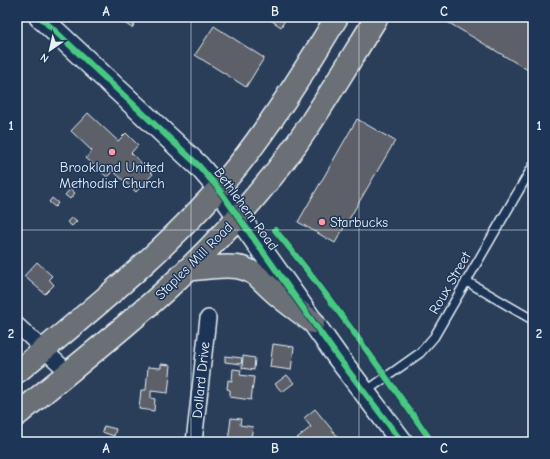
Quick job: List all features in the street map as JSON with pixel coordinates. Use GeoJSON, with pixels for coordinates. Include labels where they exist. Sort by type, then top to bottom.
{"type":"FeatureCollection","features":[{"type":"Feature","properties":{"kind":"main road"},"geometry":{"type":"LineString","coordinates":[[17,372],[113,292],[191,218],[240,163],[286,100],[337,17]]}},
{"type":"Feature","properties":{"kind":"main road","name":"Staples Mill Road"},"geometry":{"type":"LineString","coordinates":[[17,415],[109,339],[187,270],[238,217],[280,167],[308,128],[377,17]]}},
{"type":"Feature","properties":{"kind":"main road"},"geometry":{"type":"LineString","coordinates":[[187,270],[229,266],[249,270],[313,322]]}},
{"type":"Feature","properties":{"kind":"street","name":"Bethlehem Road"},"geometry":{"type":"LineString","coordinates":[[40,17],[199,166],[218,188],[313,322],[402,442]]}},
{"type":"Feature","properties":{"kind":"street","name":"Dollard Drive"},"geometry":{"type":"LineString","coordinates":[[194,442],[208,318]]}},
{"type":"Feature","properties":{"kind":"street"},"geometry":{"type":"LineString","coordinates":[[17,325],[68,372]]}},
{"type":"Feature","properties":{"kind":"lane","name":"Roux Street"},"geometry":{"type":"LineString","coordinates":[[365,392],[409,362],[434,337],[533,166]]}},
{"type":"Feature","properties":{"kind":"lane"},"geometry":{"type":"LineString","coordinates":[[466,281],[533,320]]}},
{"type":"Feature","properties":{"kind":"building"},"geometry":{"type":"Polygon","coordinates":[[[115,17],[139,17],[132,28],[115,17]]]}},
{"type":"Feature","properties":{"kind":"building"},"geometry":{"type":"Polygon","coordinates":[[[266,17],[287,17],[281,27],[266,17]]]}},
{"type":"Feature","properties":{"kind":"building"},"geometry":{"type":"Polygon","coordinates":[[[439,17],[533,17],[533,73],[439,17]]]}},
{"type":"Feature","properties":{"kind":"building"},"geometry":{"type":"Polygon","coordinates":[[[214,26],[264,58],[246,87],[195,55],[214,26]]]}},
{"type":"Feature","properties":{"kind":"building","name":"Brookland United Methodist Church"},"geometry":{"type":"Polygon","coordinates":[[[88,113],[118,141],[126,133],[138,145],[131,153],[153,174],[136,192],[113,171],[107,177],[86,158],[92,151],[71,131],[88,113]]]}},
{"type":"Feature","properties":{"kind":"building"},"geometry":{"type":"Polygon","coordinates":[[[357,119],[395,141],[335,243],[298,222],[357,119]]]}},
{"type":"Feature","properties":{"kind":"building"},"geometry":{"type":"Polygon","coordinates":[[[70,189],[75,193],[70,199],[65,195],[70,189]]]}},
{"type":"Feature","properties":{"kind":"building"},"geometry":{"type":"Polygon","coordinates":[[[52,198],[58,203],[55,207],[49,202],[52,198]]]}},
{"type":"Feature","properties":{"kind":"building"},"geometry":{"type":"Polygon","coordinates":[[[72,217],[77,221],[72,226],[67,222],[72,217]]]}},
{"type":"Feature","properties":{"kind":"building"},"geometry":{"type":"Polygon","coordinates":[[[37,262],[52,276],[49,279],[54,285],[45,294],[24,276],[37,262]]]}},
{"type":"Feature","properties":{"kind":"building"},"geometry":{"type":"Polygon","coordinates":[[[273,344],[294,347],[291,370],[270,367],[273,344]]]}},
{"type":"Feature","properties":{"kind":"building"},"geometry":{"type":"Polygon","coordinates":[[[225,356],[242,358],[241,364],[225,362],[225,356]]]}},
{"type":"Feature","properties":{"kind":"building"},"geometry":{"type":"Polygon","coordinates":[[[243,356],[255,358],[254,370],[242,368],[243,356]]]}},
{"type":"Feature","properties":{"kind":"building"},"geometry":{"type":"Polygon","coordinates":[[[161,364],[171,365],[168,393],[151,391],[151,398],[155,399],[154,411],[139,409],[141,390],[146,390],[148,367],[161,368],[161,364]]]}},
{"type":"Feature","properties":{"kind":"building"},"geometry":{"type":"Polygon","coordinates":[[[233,369],[241,370],[240,375],[254,377],[251,400],[230,397],[230,390],[227,389],[228,380],[232,381],[233,369]]]}},
{"type":"Feature","properties":{"kind":"building"},"geometry":{"type":"Polygon","coordinates":[[[287,375],[294,383],[282,392],[275,384],[287,375]]]}},
{"type":"Feature","properties":{"kind":"building"},"geometry":{"type":"Polygon","coordinates":[[[315,409],[338,437],[336,438],[339,442],[301,442],[297,438],[311,427],[304,418],[315,409]]]}},
{"type":"Feature","properties":{"kind":"building"},"geometry":{"type":"Polygon","coordinates":[[[231,418],[241,419],[240,425],[253,427],[250,442],[228,442],[231,418]]]}},
{"type":"Feature","properties":{"kind":"building"},"geometry":{"type":"Polygon","coordinates":[[[104,426],[116,429],[114,436],[102,432],[104,426]]]}},
{"type":"Feature","properties":{"kind":"cycle path"},"geometry":{"type":"LineString","coordinates":[[40,17],[199,166],[218,188],[337,356],[402,442]]}},
{"type":"Feature","properties":{"kind":"cycle path"},"geometry":{"type":"LineString","coordinates":[[275,230],[336,308],[432,442]]}},
{"type":"Feature","properties":{"kind":"place","name":"Brookland United Methodist Church"},"geometry":{"type":"Point","coordinates":[112,152]}},
{"type":"Feature","properties":{"kind":"place","name":"Starbucks"},"geometry":{"type":"Point","coordinates":[322,222]}}]}
